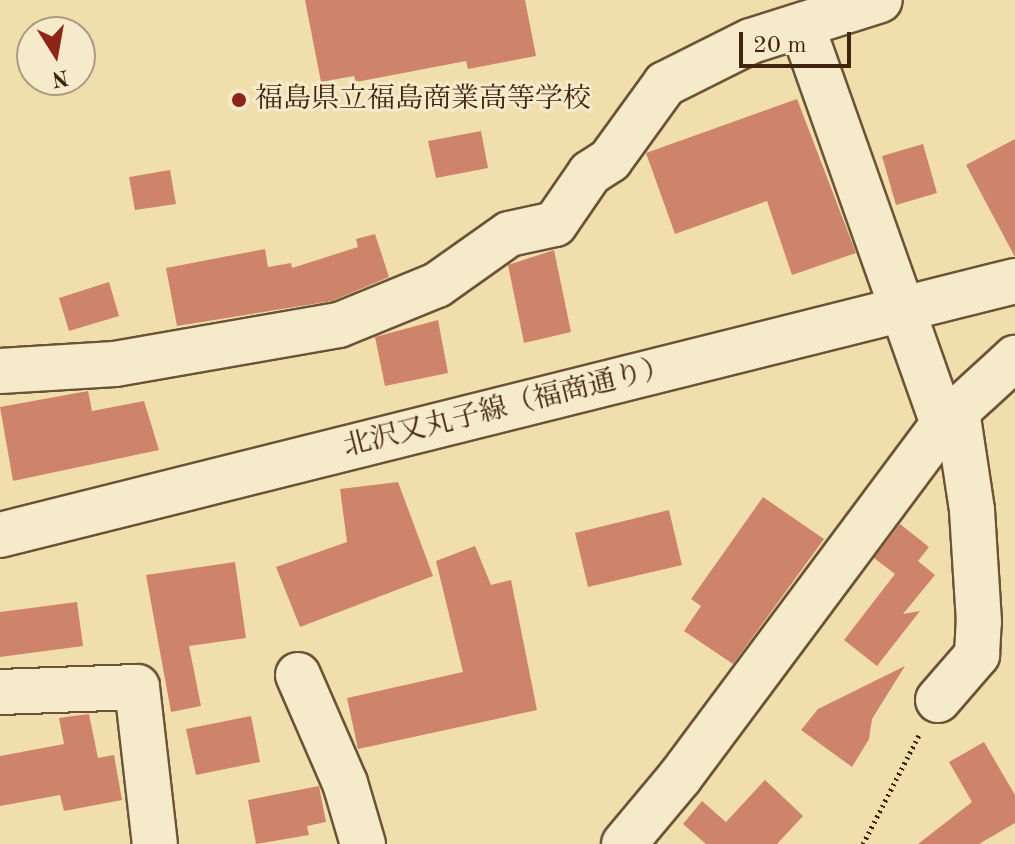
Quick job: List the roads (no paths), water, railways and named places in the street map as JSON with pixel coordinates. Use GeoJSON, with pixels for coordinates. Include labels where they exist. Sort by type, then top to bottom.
{"type":"FeatureCollection","features":[{"type":"Feature","properties":{"kind":"street"},"geometry":{"type":"LineString","coordinates":[[0,371],[115,364],[339,325],[437,285],[509,234],[555,224],[590,173],[610,160],[665,84],[751,41],[880,0]]}},
{"type":"Feature","properties":{"kind":"street"},"geometry":{"type":"LineString","coordinates":[[802,25],[905,308],[950,418],[972,510],[979,622],[977,655],[938,700]]}},
{"type":"Feature","properties":{"kind":"street","name":"北沢又丸子線（福商通り）"},"geometry":{"type":"LineString","coordinates":[[0,535],[1015,281]]}},
{"type":"Feature","properties":{"kind":"street"},"geometry":{"type":"LineString","coordinates":[[624,844],[680,777],[950,418],[1015,358]]}},
{"type":"Feature","properties":{"kind":"street"},"geometry":{"type":"LineString","coordinates":[[298,675],[345,783],[363,844]]}},
{"type":"Feature","properties":{"kind":"street"},"geometry":{"type":"LineString","coordinates":[[0,692],[137,687],[155,844]]}},
{"type":"Feature","properties":{"kind":"place","name":"福島県立福島商業高等学校"},"geometry":{"type":"Point","coordinates":[239,100]}}]}
